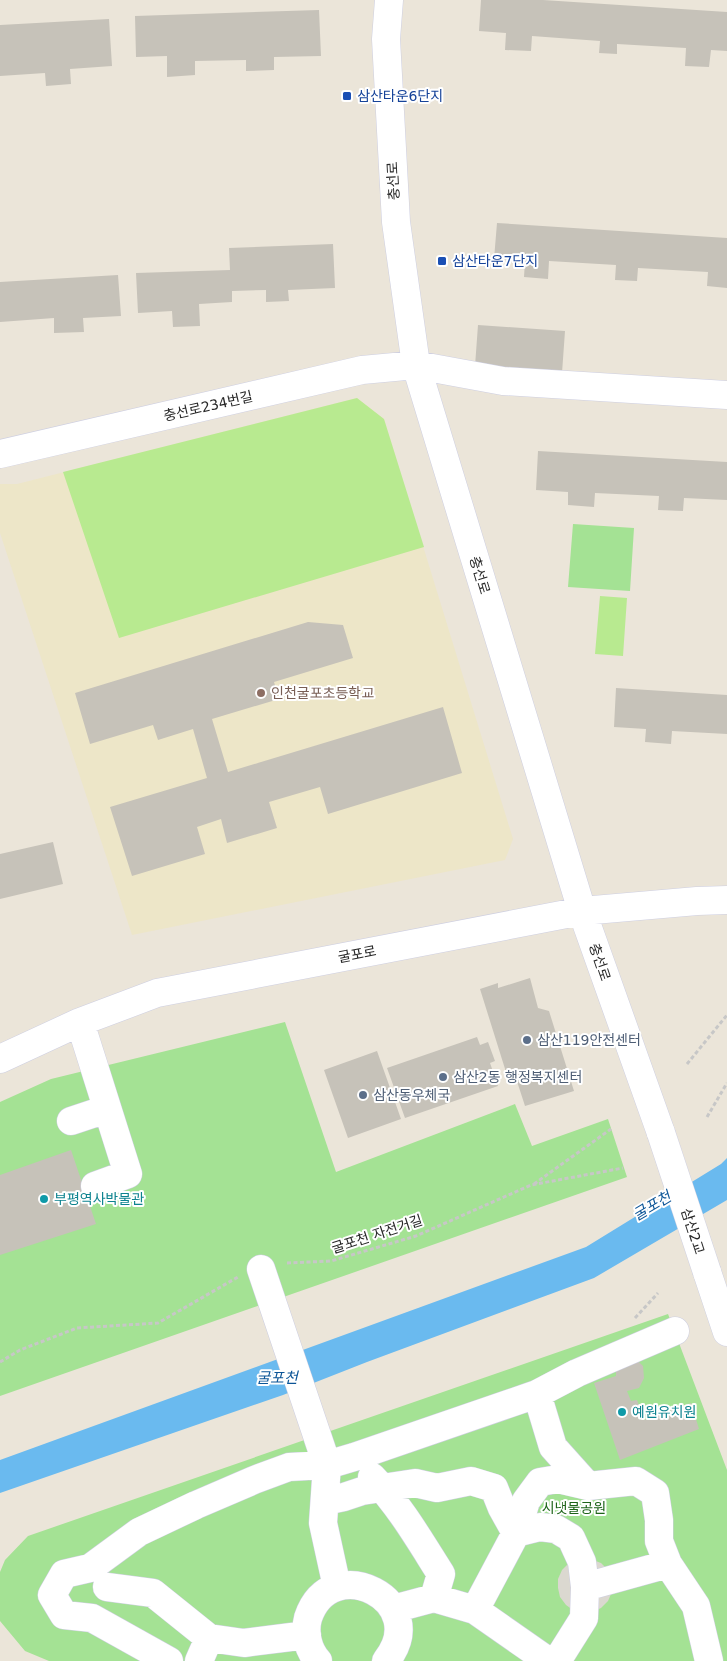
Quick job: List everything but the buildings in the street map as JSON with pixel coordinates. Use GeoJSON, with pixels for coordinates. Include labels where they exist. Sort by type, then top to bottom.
{"type":"FeatureCollection","features":[{"type":"Feature","properties":{"kind":"street","name":"충선로"},"geometry":{"type":"LineString","coordinates":[[389,0],[386,39],[396,222],[416,365],[582,911],[660,1133]]}},
{"type":"Feature","properties":{"kind":"street","name":"충선로234번길"},"geometry":{"type":"LineString","coordinates":[[0,454],[362,370],[416,365],[503,381],[727,395]]}},
{"type":"Feature","properties":{"kind":"street","name":"굴포로"},"geometry":{"type":"LineString","coordinates":[[0,1059],[80,1022],[157,993],[582,911],[727,900]]}},
{"type":"Feature","properties":{"kind":"street"},"geometry":{"type":"LineString","coordinates":[[80,1022],[128,1174],[94,1186]]}},
{"type":"Feature","properties":{"kind":"street"},"geometry":{"type":"LineString","coordinates":[[71,1121],[107,1109]]}},
{"type":"Feature","properties":{"kind":"street","name":"삼산2교"},"geometry":{"type":"LineString","coordinates":[[660,1133],[727,1332]]}},
{"type":"Feature","properties":{"kind":"street"},"geometry":{"type":"LineString","coordinates":[[261,1269],[327,1466],[323,1523],[337,1587]]}},
{"type":"Feature","properties":{"kind":"street"},"geometry":{"type":"LineString","coordinates":[[92,1618],[99,1577],[139,1532],[196,1505],[289,1467],[327,1466],[537,1394],[577,1374],[675,1331]]}},
{"type":"Feature","properties":{"kind":"street"},"geometry":{"type":"LineString","coordinates":[[537,1394],[552,1447],[588,1486]]}},
{"type":"Feature","properties":{"kind":"street"},"geometry":{"type":"LineString","coordinates":[[354,1457],[382,1487],[407,1521],[441,1574],[434,1598]]}},
{"type":"Feature","properties":{"kind":"street"},"geometry":{"type":"LineString","coordinates":[[475,1610],[516,1533],[526,1501],[540,1482],[558,1479],[588,1486],[636,1481],[655,1493],[659,1520],[659,1541],[668,1564],[696,1606],[709,1661]]}},
{"type":"Feature","properties":{"kind":"street"},"geometry":{"type":"LineString","coordinates":[[325,1501],[344,1497],[362,1490],[382,1487],[416,1483],[437,1488],[471,1481],[494,1488],[502,1508],[516,1533]]}},
{"type":"Feature","properties":{"kind":"street"},"geometry":{"type":"LineString","coordinates":[[516,1533],[540,1528],[556,1529],[570,1538],[582,1562],[585,1587],[584,1618],[557,1661]]}},
{"type":"Feature","properties":{"kind":"street"},"geometry":{"type":"LineString","coordinates":[[585,1587],[668,1564]]}},
{"type":"Feature","properties":{"kind":"street"},"geometry":{"type":"LineString","coordinates":[[169,1661],[92,1618],[64,1615],[52,1595],[64,1574],[99,1577],[153,1593],[204,1650],[306,1635]]}},
{"type":"Feature","properties":{"kind":"street"},"geometry":{"type":"LineString","coordinates":[[318,1661],[310,1648],[306,1635],[308,1620],[313,1606],[323,1595],[337,1587],[349,1584],[375,1590],[385,1598],[393,1609],[398,1624],[398,1639],[386,1661]]}},
{"type":"Feature","properties":{"kind":"street"},"geometry":{"type":"LineString","coordinates":[[393,1609],[434,1598],[475,1610],[548,1661]]}},
{"type":"Feature","properties":{"kind":"path"},"geometry":{"type":"LineString","coordinates":[[687,1064],[727,1015]]}},
{"type":"Feature","properties":{"kind":"path"},"geometry":{"type":"LineString","coordinates":[[707,1117],[727,1083]]}},
{"type":"Feature","properties":{"kind":"path"},"geometry":{"type":"LineString","coordinates":[[531,1185],[612,1129]]}},
{"type":"Feature","properties":{"kind":"path","name":"굴포천 자전거길"},"geometry":{"type":"LineString","coordinates":[[0,1362],[20,1350],[77,1328],[158,1323],[234,1278],[274,1264],[331,1261],[416,1236],[531,1185],[623,1168]]}},
{"type":"Feature","properties":{"kind":"shaded area","name":"인천굴포초등학교"},"geometry":{"type":"Polygon","coordinates":[[[357,398],[384,419],[513,839],[505,860],[132,935],[0,533],[0,484],[17,484],[357,398]]]}},
{"type":"Feature","properties":{"kind":"shaded area"},"geometry":{"type":"Polygon","coordinates":[[[593,1560],[601,1563],[607,1569],[611,1594],[608,1601],[601,1608],[592,1612],[573,1610],[560,1597],[558,1579],[562,1570],[568,1564],[593,1560]]]}},
{"type":"Feature","properties":{"kind":"green space"},"geometry":{"type":"Polygon","coordinates":[[[357,398],[384,419],[424,547],[119,638],[63,472],[357,398]]]}},
{"type":"Feature","properties":{"kind":"green space"},"geometry":{"type":"Polygon","coordinates":[[[573,524],[634,528],[630,591],[568,587],[573,524]]]}},
{"type":"Feature","properties":{"kind":"green space"},"geometry":{"type":"Polygon","coordinates":[[[600,596],[627,598],[623,656],[595,654],[600,596]]]}},
{"type":"Feature","properties":{"kind":"green space"},"geometry":{"type":"Polygon","coordinates":[[[285,1022],[336,1172],[515,1104],[532,1146],[608,1119],[627,1177],[0,1396],[0,1102],[51,1079],[285,1022]]]}},
{"type":"Feature","properties":{"kind":"green space","name":"시냇물공원"},"geometry":{"type":"Polygon","coordinates":[[[668,1314],[727,1470],[727,1661],[49,1661],[25,1651],[0,1621],[0,1572],[5,1560],[28,1536],[668,1314]]]}},
{"type":"Feature","properties":{"kind":"water","name":"굴포천"},"geometry":{"type":"Polygon","coordinates":[[[727,1158],[727,1200],[594,1278],[283,1395],[0,1493],[0,1460],[586,1247],[721,1164],[727,1158]]]}},
{"type":"Feature","properties":{"kind":"place","name":"삼산타운6단지"},"geometry":{"type":"Point","coordinates":[347,96]}},
{"type":"Feature","properties":{"kind":"place","name":"삼산타운7단지"},"geometry":{"type":"Point","coordinates":[442,261]}},
{"type":"Feature","properties":{"kind":"place","name":"인천굴포초등학교"},"geometry":{"type":"Point","coordinates":[261,693]}},
{"type":"Feature","properties":{"kind":"place","name":"삼산119안전센터"},"geometry":{"type":"Point","coordinates":[527,1040]}},
{"type":"Feature","properties":{"kind":"place","name":"삼산2동 행정복지센터"},"geometry":{"type":"Point","coordinates":[443,1077]}},
{"type":"Feature","properties":{"kind":"place","name":"삼산동우체국"},"geometry":{"type":"Point","coordinates":[363,1095]}},
{"type":"Feature","properties":{"kind":"place","name":"부평역사박물관"},"geometry":{"type":"Point","coordinates":[44,1199]}},
{"type":"Feature","properties":{"kind":"place","name":"예원유치원"},"geometry":{"type":"Point","coordinates":[622,1412]}}]}
